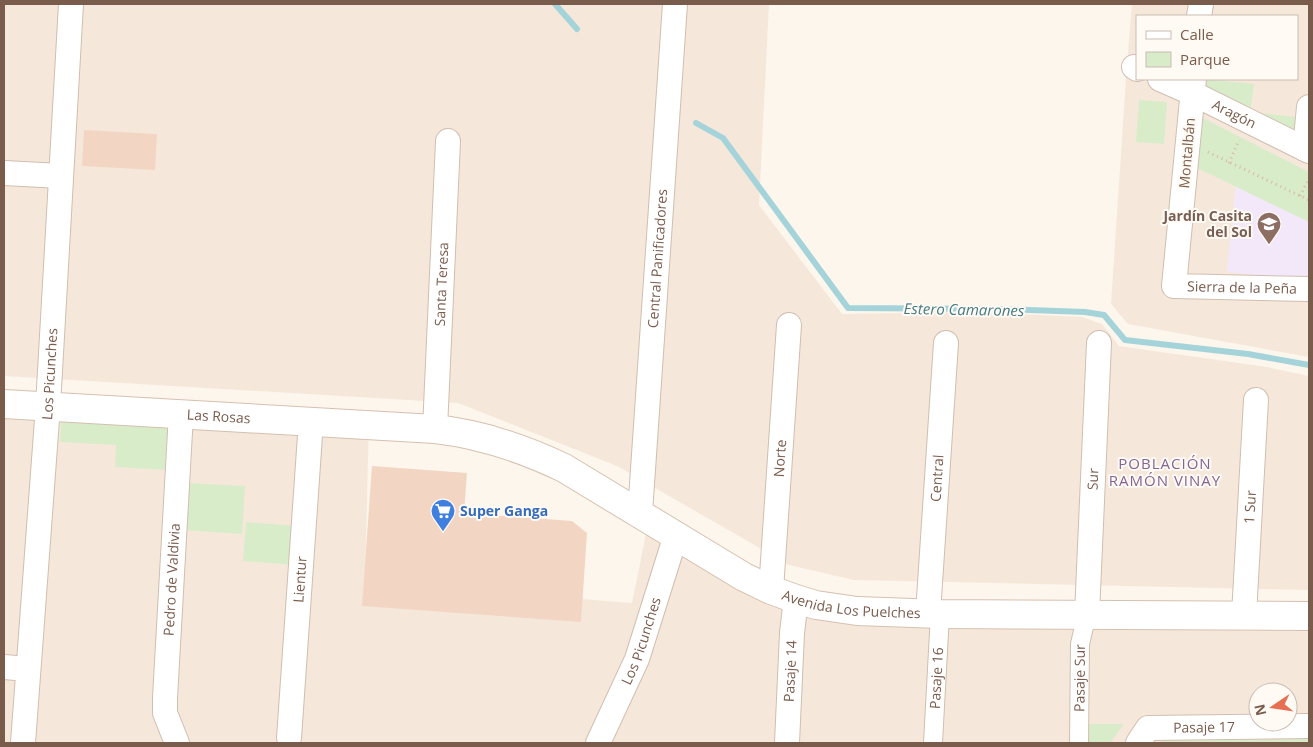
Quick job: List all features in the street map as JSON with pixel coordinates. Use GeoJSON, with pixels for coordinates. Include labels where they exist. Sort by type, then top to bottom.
{"type":"FeatureCollection","features":[{"type":"Feature","properties":{"kind":"main road","name":"Las Rosas"},"geometry":{"type":"LineString","coordinates":[[4,404],[435,429]]}},
{"type":"Feature","properties":{"kind":"main road","name":"Avenida Los Puelches"},"geometry":{"type":"LineString","coordinates":[[435,429],[485,438],[538,456],[573,473],[744,577],[783,595],[816,605],[857,611],[934,614],[1309,616]]}},
{"type":"Feature","properties":{"kind":"street","name":"Los Picunches"},"geometry":{"type":"LineString","coordinates":[[23,743],[48,406],[71,4]]}},
{"type":"Feature","properties":{"kind":"street","name":"Central Panificadores"},"geometry":{"type":"LineString","coordinates":[[640,513],[675,4]]}},
{"type":"Feature","properties":{"kind":"street","name":"Aragón"},"geometry":{"type":"LineString","coordinates":[[1165,80],[1193,86],[1247,122],[1307,150]]}},
{"type":"Feature","properties":{"kind":"street","name":"Montalbán"},"geometry":{"type":"LineString","coordinates":[[1174,286],[1193,86]]}},
{"type":"Feature","properties":{"kind":"street"},"geometry":{"type":"LineString","coordinates":[[1307,150],[1309,107]]}},
{"type":"Feature","properties":{"kind":"street","name":"Santa Teresa"},"geometry":{"type":"LineString","coordinates":[[435,429],[448,141]]}},
{"type":"Feature","properties":{"kind":"street"},"geometry":{"type":"LineString","coordinates":[[4,173],[61,176]]}},
{"type":"Feature","properties":{"kind":"street","name":"Sierra de la Peña"},"geometry":{"type":"LineString","coordinates":[[1174,286],[1309,289]]}},
{"type":"Feature","properties":{"kind":"street","name":"Norte"},"geometry":{"type":"LineString","coordinates":[[783,595],[789,325]]}},
{"type":"Feature","properties":{"kind":"street","name":"Central"},"geometry":{"type":"LineString","coordinates":[[934,614],[946,343]]}},
{"type":"Feature","properties":{"kind":"street","name":"Sur"},"geometry":{"type":"LineString","coordinates":[[1087,614],[1099,343]]}},
{"type":"Feature","properties":{"kind":"street","name":"1 Sur"},"geometry":{"type":"LineString","coordinates":[[1244,615],[1256,400]]}},
{"type":"Feature","properties":{"kind":"street","name":"Pedro de Valdivia"},"geometry":{"type":"LineString","coordinates":[[177,743],[165,713],[165,698],[181,414]]}},
{"type":"Feature","properties":{"kind":"street","name":"Lientur"},"geometry":{"type":"LineString","coordinates":[[289,738],[311,421]]}},
{"type":"Feature","properties":{"kind":"street","name":"Los Picunches"},"geometry":{"type":"LineString","coordinates":[[598,743],[637,659],[676,536]]}},
{"type":"Feature","properties":{"kind":"street","name":"Pasaje 14"},"geometry":{"type":"LineString","coordinates":[[783,595],[792,633],[787,743]]}},
{"type":"Feature","properties":{"kind":"street","name":"Pasaje 16"},"geometry":{"type":"LineString","coordinates":[[933,743],[934,614]]}},
{"type":"Feature","properties":{"kind":"street","name":"Pasaje Sur"},"geometry":{"type":"LineString","coordinates":[[1079,743],[1080,644],[1087,614]]}},
{"type":"Feature","properties":{"kind":"street"},"geometry":{"type":"LineString","coordinates":[[4,667],[28,668]]}},
{"type":"Feature","properties":{"kind":"street","name":"Pasaje 17"},"geometry":{"type":"LineString","coordinates":[[1141,742],[1148,728],[1309,726]]}},
{"type":"Feature","properties":{"kind":"path"},"geometry":{"type":"LineString","coordinates":[[1188,141],[1229,163],[1309,200]]}},
{"type":"Feature","properties":{"kind":"path"},"geometry":{"type":"LineString","coordinates":[[1300,196],[1309,179]]}},
{"type":"Feature","properties":{"kind":"shaded area"},"geometry":{"type":"Polygon","coordinates":[[[4,4],[769,4],[759,205],[842,314],[973,312],[1082,317],[1102,324],[1119,346],[1267,367],[1309,376],[1309,590],[854,580],[789,565],[617,466],[458,403],[4,376],[4,4]]]}},
{"type":"Feature","properties":{"kind":"shaded area"},"geometry":{"type":"Polygon","coordinates":[[[1132,4],[1309,4],[1309,357],[1128,324],[1111,304],[1132,4]]]}},
{"type":"Feature","properties":{"kind":"shaded area","name":"Jardín Casita del Sol"},"geometry":{"type":"Polygon","coordinates":[[[1236,184],[1309,218],[1309,281],[1227,272],[1236,184]]]}},
{"type":"Feature","properties":{"kind":"shaded area"},"geometry":{"type":"Polygon","coordinates":[[[4,404],[369,420],[365,582],[632,603],[650,514],[753,573],[842,600],[1309,622],[1309,743],[4,743],[4,404]]]}},
{"type":"Feature","properties":{"kind":"green space"},"geometry":{"type":"Polygon","coordinates":[[[1204,80],[1254,84],[1250,112],[1297,117],[1294,136],[1202,96],[1204,80]]]}},
{"type":"Feature","properties":{"kind":"green space"},"geometry":{"type":"Polygon","coordinates":[[[1139,100],[1167,102],[1164,144],[1136,142],[1139,100]]]}},
{"type":"Feature","properties":{"kind":"green space"},"geometry":{"type":"Polygon","coordinates":[[[1199,116],[1309,172],[1309,222],[1195,167],[1199,116]]]}},
{"type":"Feature","properties":{"kind":"green space"},"geometry":{"type":"Polygon","coordinates":[[[62,411],[170,417],[167,470],[115,467],[116,445],[60,442],[62,411]]]}},
{"type":"Feature","properties":{"kind":"green space"},"geometry":{"type":"Polygon","coordinates":[[[187,483],[245,486],[242,534],[184,530],[187,483]]]}},
{"type":"Feature","properties":{"kind":"green space"},"geometry":{"type":"Polygon","coordinates":[[[246,522],[297,526],[294,565],[243,561],[246,522]]]}},
{"type":"Feature","properties":{"kind":"green space"},"geometry":{"type":"Polygon","coordinates":[[[1086,724],[1124,724],[1110,743],[1086,743],[1086,724]]]}},
{"type":"Feature","properties":{"kind":"green space"},"geometry":{"type":"Polygon","coordinates":[[[1309,739],[1309,743],[1163,743],[1161,741],[1309,739]]]}},
{"type":"Feature","properties":{"kind":"building"},"geometry":{"type":"Polygon","coordinates":[[[84,130],[157,134],[155,170],[82,166],[84,130]]]}},
{"type":"Feature","properties":{"kind":"building"},"geometry":{"type":"Polygon","coordinates":[[[372,466],[467,473],[464,513],[572,521],[587,533],[581,622],[362,606],[372,466]]]}},
{"type":"Feature","properties":{"kind":"waterway","name":"Estero Camarones"},"geometry":{"type":"LineString","coordinates":[[555,4],[577,29]]}},
{"type":"Feature","properties":{"kind":"waterway","name":"Estero Camarones"},"geometry":{"type":"LineString","coordinates":[[696,123],[723,138],[848,308],[999,309],[1085,312],[1104,315],[1125,340],[1248,354],[1309,365]]}},
{"type":"Feature","properties":{"kind":"place","name":"Jardín Casita del Sol"},"geometry":{"type":"Point","coordinates":[1269,245]}},
{"type":"Feature","properties":{"kind":"place","name":"Super Ganga"},"geometry":{"type":"Point","coordinates":[443,532]}},
{"type":"Feature","properties":{"kind":"district","name":"POBLACIÓN RAMÓN VINAY"},"geometry":{"type":"Point","coordinates":[1165,472]}}]}
